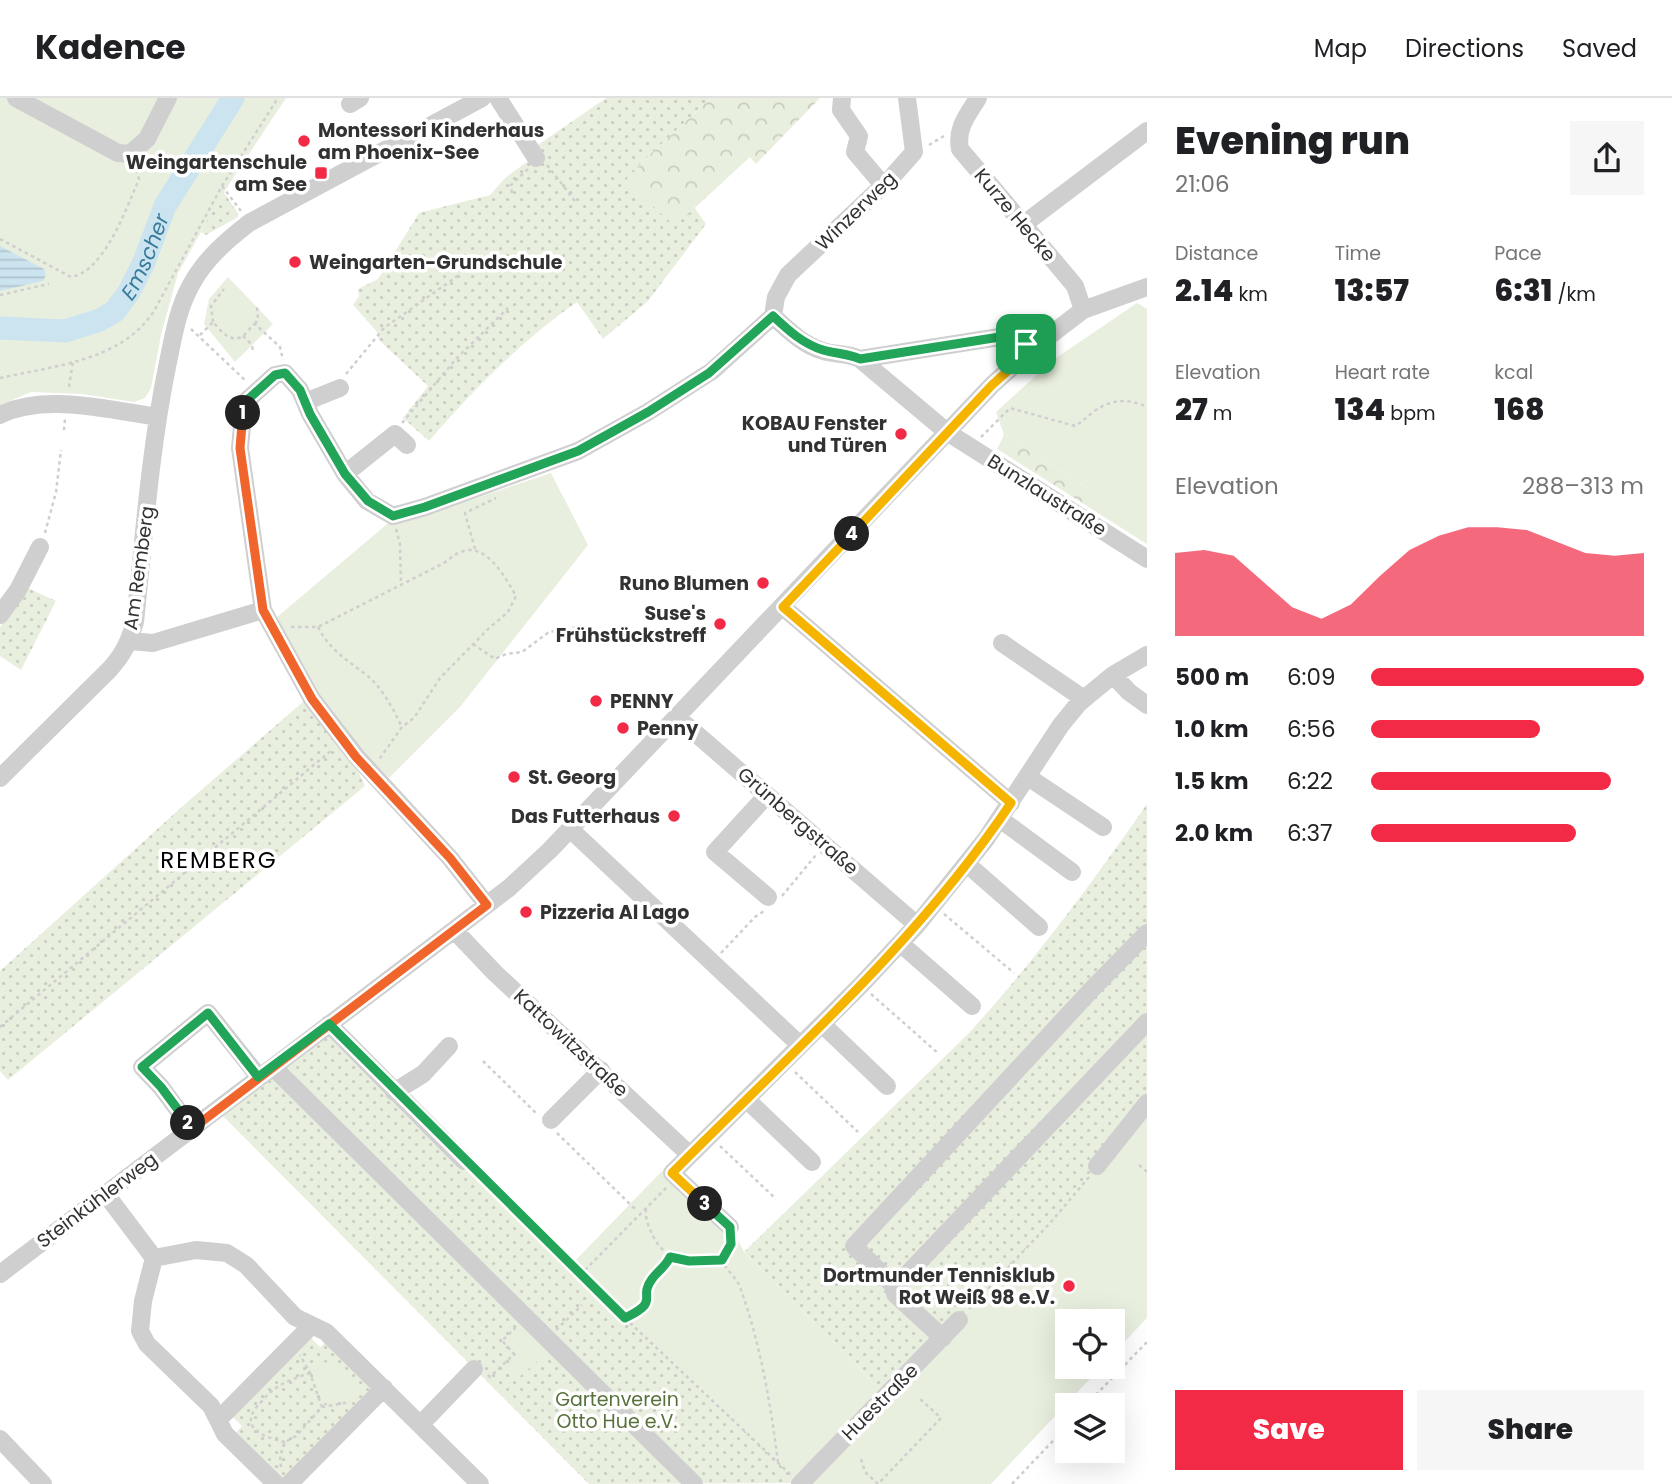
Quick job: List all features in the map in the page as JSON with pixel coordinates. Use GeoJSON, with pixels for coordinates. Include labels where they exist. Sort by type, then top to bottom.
{"type":"FeatureCollection","features":[{"type":"Feature","properties":{"kind":"street"},"geometry":{"type":"LineString","coordinates":[[16,98],[118,153],[130,154],[146,139],[168,98]]}},
{"type":"Feature","properties":{"kind":"street","name":"Am Remberg"},"geometry":{"type":"LineString","coordinates":[[0,778],[109,670],[122,656],[130,640],[135,622],[158,417],[175,324],[190,286],[205,264],[224,242],[249,223],[482,98]]}},
{"type":"Feature","properties":{"kind":"street"},"geometry":{"type":"LineString","coordinates":[[498,98],[536,158]]}},
{"type":"Feature","properties":{"kind":"street"},"geometry":{"type":"LineString","coordinates":[[842,98],[841,110],[859,136],[856,152],[883,185]]}},
{"type":"Feature","properties":{"kind":"street","name":"Winzerweg"},"geometry":{"type":"LineString","coordinates":[[773,316],[776,298],[788,275],[914,152],[907,98]]}},
{"type":"Feature","properties":{"kind":"street"},"geometry":{"type":"LineString","coordinates":[[951,135],[978,98]]}},
{"type":"Feature","properties":{"kind":"street"},"geometry":{"type":"LineString","coordinates":[[1024,224],[1147,131]]}},
{"type":"Feature","properties":{"kind":"street","name":"Kurze Hecke"},"geometry":{"type":"LineString","coordinates":[[951,135],[1024,224],[1081,302]]}},
{"type":"Feature","properties":{"kind":"street","name":"Steinkühlerweg"},"geometry":{"type":"LineString","coordinates":[[0,1274],[528,872],[678,718],[992,385],[1081,302],[1147,287]]}},
{"type":"Feature","properties":{"kind":"street"},"geometry":{"type":"LineString","coordinates":[[487,905],[443,849],[370,772],[312,699],[263,610],[240,448],[250,398],[275,375],[285,373],[300,390],[304,402],[345,474],[368,501],[393,516],[425,507],[578,451],[712,370],[773,316],[797,338],[824,351],[848,353],[860,359],[1006,336],[1021,341],[1032,349]]}},
{"type":"Feature","properties":{"kind":"street","name":"Bunzlaustraße"},"geometry":{"type":"LineString","coordinates":[[860,359],[947,432],[1147,559]]}},
{"type":"Feature","properties":{"kind":"street"},"geometry":{"type":"LineString","coordinates":[[304,402],[337,389]]}},
{"type":"Feature","properties":{"kind":"street"},"geometry":{"type":"LineString","coordinates":[[0,415],[16,407],[38,404],[67,405],[158,417]]}},
{"type":"Feature","properties":{"kind":"street"},"geometry":{"type":"LineString","coordinates":[[345,474],[401,440]]}},
{"type":"Feature","properties":{"kind":"street"},"geometry":{"type":"LineString","coordinates":[[0,615],[18,590],[40,547]]}},
{"type":"Feature","properties":{"kind":"street"},"geometry":{"type":"LineString","coordinates":[[783,607],[1011,803]]}},
{"type":"Feature","properties":{"kind":"street"},"geometry":{"type":"LineString","coordinates":[[130,640],[152,643],[263,610]]}},
{"type":"Feature","properties":{"kind":"street"},"geometry":{"type":"LineString","coordinates":[[1002,643],[1084,699]]}},
{"type":"Feature","properties":{"kind":"street"},"geometry":{"type":"LineString","coordinates":[[730,1227],[672,1173],[918,925],[967,864],[1011,803],[1061,725],[1084,699],[1113,675],[1147,655]]}},
{"type":"Feature","properties":{"kind":"street"},"geometry":{"type":"LineString","coordinates":[[1113,675],[1129,692],[1147,705]]}},
{"type":"Feature","properties":{"kind":"street","name":"Grünbergstraße"},"geometry":{"type":"LineString","coordinates":[[678,718],[918,925]]}},
{"type":"Feature","properties":{"kind":"street"},"geometry":{"type":"LineString","coordinates":[[1028,777],[1103,827]]}},
{"type":"Feature","properties":{"kind":"street"},"geometry":{"type":"LineString","coordinates":[[767,795],[715,852],[768,897]]}},
{"type":"Feature","properties":{"kind":"street"},"geometry":{"type":"LineString","coordinates":[[1000,819],[1072,872]]}},
{"type":"Feature","properties":{"kind":"street"},"geometry":{"type":"LineString","coordinates":[[570,829],[800,1045]]}},
{"type":"Feature","properties":{"kind":"street"},"geometry":{"type":"LineString","coordinates":[[967,864],[1040,927]]}},
{"type":"Feature","properties":{"kind":"street","name":"Kattowitzstraße"},"geometry":{"type":"LineString","coordinates":[[454,930],[495,973],[690,1155]]}},
{"type":"Feature","properties":{"kind":"street"},"geometry":{"type":"LineString","coordinates":[[895,1287],[854,1246],[1147,933]]}},
{"type":"Feature","properties":{"kind":"street"},"geometry":{"type":"LineString","coordinates":[[901,944],[972,1006]]}},
{"type":"Feature","properties":{"kind":"street"},"geometry":{"type":"LineString","coordinates":[[192,1129],[161,1087],[142,1067],[208,1013],[266,1072],[525,1317],[694,1484]]}},
{"type":"Feature","properties":{"kind":"street"},"geometry":{"type":"LineString","coordinates":[[943,1338],[895,1294],[895,1287],[1147,1022]]}},
{"type":"Feature","properties":{"kind":"street"},"geometry":{"type":"LineString","coordinates":[[329,1024],[464,1161]]}},
{"type":"Feature","properties":{"kind":"street"},"geometry":{"type":"LineString","coordinates":[[822,1024],[887,1086]]}},
{"type":"Feature","properties":{"kind":"street"},"geometry":{"type":"LineString","coordinates":[[394,1091],[422,1074],[449,1046]]}},
{"type":"Feature","properties":{"kind":"street"},"geometry":{"type":"LineString","coordinates":[[549,1123],[601,1070]]}},
{"type":"Feature","properties":{"kind":"street"},"geometry":{"type":"LineString","coordinates":[[746,1099],[812,1162]]}},
{"type":"Feature","properties":{"kind":"street"},"geometry":{"type":"LineString","coordinates":[[1097,1166],[1147,1103]]}},
{"type":"Feature","properties":{"kind":"street"},"geometry":{"type":"LineString","coordinates":[[105,1194],[154,1258]]}},
{"type":"Feature","properties":{"kind":"street"},"geometry":{"type":"LineString","coordinates":[[154,1258],[196,1250],[227,1253],[246,1265],[295,1317],[326,1332],[480,1484]]}},
{"type":"Feature","properties":{"kind":"street"},"geometry":{"type":"LineString","coordinates":[[154,1258],[143,1301],[140,1331],[147,1344],[211,1406],[225,1434],[282,1480],[332,1441],[384,1388]]}},
{"type":"Feature","properties":{"kind":"street","name":"Huestraße"},"geometry":{"type":"LineString","coordinates":[[800,1484],[959,1320]]}},
{"type":"Feature","properties":{"kind":"street"},"geometry":{"type":"LineString","coordinates":[[218,1420],[311,1326]]}},
{"type":"Feature","properties":{"kind":"street"},"geometry":{"type":"LineString","coordinates":[[421,1424],[474,1369]]}},
{"type":"Feature","properties":{"kind":"street"},"geometry":{"type":"LineString","coordinates":[[0,1439],[43,1484]]}},
{"type":"Feature","properties":{"kind":"path"},"geometry":{"type":"LineString","coordinates":[[0,378],[73,361],[117,346],[144,326],[222,186],[278,98]]}},
{"type":"Feature","properties":{"kind":"path"},"geometry":{"type":"LineString","coordinates":[[922,150],[951,135]]}},
{"type":"Feature","properties":{"kind":"path"},"geometry":{"type":"LineString","coordinates":[[0,239],[71,277],[86,271],[110,240],[139,179],[130,154]]}},
{"type":"Feature","properties":{"kind":"path"},"geometry":{"type":"LineString","coordinates":[[512,193],[511,185],[522,177],[536,158],[542,159],[575,201]]}},
{"type":"Feature","properties":{"kind":"path"},"geometry":{"type":"LineString","coordinates":[[222,186],[244,216]]}},
{"type":"Feature","properties":{"kind":"path"},"geometry":{"type":"LineString","coordinates":[[337,389],[384,328],[459,275]]}},
{"type":"Feature","properties":{"kind":"path"},"geometry":{"type":"LineString","coordinates":[[0,295],[49,284]]}},
{"type":"Feature","properties":{"kind":"path"},"geometry":{"type":"LineString","coordinates":[[224,289],[211,306],[213,322],[226,336],[243,336],[256,324],[257,307]]}},
{"type":"Feature","properties":{"kind":"path"},"geometry":{"type":"LineString","coordinates":[[401,440],[456,359],[508,308]]}},
{"type":"Feature","properties":{"kind":"path"},"geometry":{"type":"LineString","coordinates":[[200,335],[213,322]]}},
{"type":"Feature","properties":{"kind":"path"},"geometry":{"type":"LineString","coordinates":[[175,324],[192,329],[200,335],[250,398]]}},
{"type":"Feature","properties":{"kind":"path"},"geometry":{"type":"LineString","coordinates":[[256,324],[280,347],[285,373]]}},
{"type":"Feature","properties":{"kind":"path"},"geometry":{"type":"LineString","coordinates":[[243,336],[252,345],[253,352]]}},
{"type":"Feature","properties":{"kind":"path"},"geometry":{"type":"LineString","coordinates":[[69,387],[73,361]]}},
{"type":"Feature","properties":{"kind":"path"},"geometry":{"type":"LineString","coordinates":[[972,447],[1010,408],[1075,426],[1103,406],[1119,400],[1130,400],[1147,407]]}},
{"type":"Feature","properties":{"kind":"path"},"geometry":{"type":"LineString","coordinates":[[64,430],[66,412]]}},
{"type":"Feature","properties":{"kind":"path"},"geometry":{"type":"LineString","coordinates":[[40,547],[56,492],[61,450]]}},
{"type":"Feature","properties":{"kind":"path"},"geometry":{"type":"LineString","coordinates":[[475,549],[465,513],[497,498]]}},
{"type":"Feature","properties":{"kind":"path"},"geometry":{"type":"LineString","coordinates":[[400,544],[401,585]]}},
{"type":"Feature","properties":{"kind":"path"},"geometry":{"type":"LineString","coordinates":[[291,627],[318,627],[442,565],[461,551],[475,549],[483,552],[516,596],[508,611],[440,678],[414,718],[402,727],[370,772]]}},
{"type":"Feature","properties":{"kind":"path"},"geometry":{"type":"LineString","coordinates":[[473,645],[495,659],[522,652],[549,632],[578,626]]}},
{"type":"Feature","properties":{"kind":"path"},"geometry":{"type":"LineString","coordinates":[[318,627],[332,648],[370,678],[387,697],[402,727]]}},
{"type":"Feature","properties":{"kind":"path"},"geometry":{"type":"LineString","coordinates":[[0,1027],[344,740]]}},
{"type":"Feature","properties":{"kind":"path"},"geometry":{"type":"LineString","coordinates":[[934,905],[1014,973]]}},
{"type":"Feature","properties":{"kind":"path"},"geometry":{"type":"LineString","coordinates":[[861,985],[939,1054]]}},
{"type":"Feature","properties":{"kind":"path"},"geometry":{"type":"LineString","coordinates":[[483,1061],[635,1209]]}},
{"type":"Feature","properties":{"kind":"path"},"geometry":{"type":"LineString","coordinates":[[784,1061],[858,1132]]}},
{"type":"Feature","properties":{"kind":"path"},"geometry":{"type":"LineString","coordinates":[[709,1136],[776,1199]]}},
{"type":"Feature","properties":{"kind":"path"},"geometry":{"type":"LineString","coordinates":[[464,1161],[778,1463],[770,1405],[759,1356],[740,1289],[722,1260]]}},
{"type":"Feature","properties":{"kind":"path"},"geometry":{"type":"LineString","coordinates":[[1139,1165],[1147,1172]]}},
{"type":"Feature","properties":{"kind":"path"},"geometry":{"type":"LineString","coordinates":[[959,1320],[1051,1222],[1097,1166]]}},
{"type":"Feature","properties":{"kind":"path"},"geometry":{"type":"LineString","coordinates":[[580,1275],[671,1183],[672,1173]]}},
{"type":"Feature","properties":{"kind":"path"},"geometry":{"type":"LineString","coordinates":[[646,1209],[652,1235],[670,1257],[689,1261],[722,1260]]}},
{"type":"Feature","properties":{"kind":"path"},"geometry":{"type":"LineString","coordinates":[[722,1260],[731,1244],[730,1227]]}},
{"type":"Feature","properties":{"kind":"path"},"geometry":{"type":"LineString","coordinates":[[625,1318],[645,1307],[649,1282],[670,1257]]}},
{"type":"Feature","properties":{"kind":"path"},"geometry":{"type":"LineString","coordinates":[[547,1339],[582,1305]]}},
{"type":"Feature","properties":{"kind":"path"},"geometry":{"type":"LineString","coordinates":[[474,1369],[478,1365],[490,1377],[514,1354],[502,1341],[525,1317]]}},
{"type":"Feature","properties":{"kind":"path"},"geometry":{"type":"LineString","coordinates":[[1098,1393],[1147,1342]]}},
{"type":"Feature","properties":{"kind":"path"},"geometry":{"type":"LineString","coordinates":[[293,1344],[310,1373],[323,1407]]}},
{"type":"Feature","properties":{"kind":"path"},"geometry":{"type":"LineString","coordinates":[[285,1442],[259,1434],[252,1424],[251,1411],[273,1389],[310,1373]]}},
{"type":"Feature","properties":{"kind":"path"},"geometry":{"type":"LineString","coordinates":[[861,1459],[865,1472],[878,1484],[941,1418],[919,1398]]}},
{"type":"Feature","properties":{"kind":"path"},"geometry":{"type":"LineString","coordinates":[[282,1480],[280,1456],[285,1442],[296,1436],[323,1407],[355,1401],[364,1409]]}},
{"type":"Feature","properties":{"kind":"path"},"geometry":{"type":"LineString","coordinates":[[1012,1484],[1055,1439]]}},
{"type":"Feature","properties":{"kind":"green space"},"geometry":{"type":"Polygon","coordinates":[[[0,98],[286,98],[222,195],[178,273],[161,335],[151,388],[145,398],[134,402],[82,394],[31,392],[0,405],[0,98]]]}},
{"type":"Feature","properties":{"kind":"green space"},"geometry":{"type":"Polygon","coordinates":[[[606,98],[711,98],[642,162],[626,181],[676,225],[694,207],[706,224],[648,301],[603,339],[577,302],[536,333],[499,367],[429,441],[403,418],[428,386],[379,340],[377,332],[353,305],[359,296],[358,289],[378,279],[419,213],[490,195],[505,178],[539,153],[535,147],[606,98]]]}},
{"type":"Feature","properties":{"kind":"green space"},"geometry":{"type":"Polygon","coordinates":[[[711,98],[820,98],[756,164],[750,157],[675,226],[625,181],[711,98]]]}},
{"type":"Feature","properties":{"kind":"green space"},"geometry":{"type":"Polygon","coordinates":[[[223,191],[238,217],[206,235],[201,232],[223,191]]]}},
{"type":"Feature","properties":{"kind":"green space"},"geometry":{"type":"Polygon","coordinates":[[[228,277],[273,324],[235,362],[204,324],[209,299],[228,277]]]}},
{"type":"Feature","properties":{"kind":"green space"},"geometry":{"type":"Polygon","coordinates":[[[1137,303],[1147,309],[1147,544],[1084,504],[1093,491],[1004,435],[996,412],[1053,360],[1137,303]]]}},
{"type":"Feature","properties":{"kind":"green space"},"geometry":{"type":"Polygon","coordinates":[[[1004,435],[1147,525],[1147,544],[997,449],[1004,435]]]}},
{"type":"Feature","properties":{"kind":"green space"},"geometry":{"type":"Polygon","coordinates":[[[551,473],[588,545],[460,707],[389,778],[367,756],[319,696],[276,618],[387,524],[407,521],[551,473]]]}},
{"type":"Feature","properties":{"kind":"green space"},"geometry":{"type":"Polygon","coordinates":[[[28,588],[56,601],[21,670],[0,656],[0,627],[28,588]]]}},
{"type":"Feature","properties":{"kind":"green space"},"geometry":{"type":"Polygon","coordinates":[[[304,701],[359,773],[365,786],[8,1080],[0,1071],[0,971],[304,701]]]}},
{"type":"Feature","properties":{"kind":"green space"},"geometry":{"type":"Polygon","coordinates":[[[1147,804],[1147,1103],[1051,1222],[886,1396],[744,1252],[968,1034],[1061,922],[1147,804]]]}},
{"type":"Feature","properties":{"kind":"green space","name":"Gartenverein Otto Hue e.V."},"geometry":{"type":"Polygon","coordinates":[[[329,1024],[590,1285],[800,1483],[589,1484],[217,1110],[329,1024]]]}},
{"type":"Feature","properties":{"kind":"green space"},"geometry":{"type":"Polygon","coordinates":[[[1147,1103],[1147,1318],[1125,1341],[1125,1309],[1055,1309],[1055,1379],[1090,1379],[1077,1393],[1055,1393],[1055,1416],[991,1484],[801,1484],[570,1266],[662,1171],[735,1234],[744,1252],[886,1396],[1051,1222],[1147,1103]]]}},
{"type":"Feature","properties":{"kind":"green space"},"geometry":{"type":"Polygon","coordinates":[[[522,1326],[551,1349],[517,1379],[505,1367],[516,1354],[507,1342],[522,1326]]]}},
{"type":"Feature","properties":{"kind":"green space"},"geometry":{"type":"Polygon","coordinates":[[[311,1338],[320,1347],[328,1340],[375,1388],[282,1481],[235,1434],[242,1426],[232,1416],[311,1338]]]}},
{"type":"Feature","properties":{"kind":"green space"},"geometry":{"type":"Polygon","coordinates":[[[326,1362],[343,1367],[353,1378],[357,1391],[350,1400],[324,1403],[310,1368],[326,1362]]]}},
{"type":"Feature","properties":{"kind":"water"},"geometry":{"type":"Polygon","coordinates":[[[0,246],[44,269],[46,275],[43,281],[0,291],[0,246]]]}},
{"type":"Feature","properties":{"kind":"waterway","name":"Emscher"},"geometry":{"type":"LineString","coordinates":[[0,328],[65,331],[100,320],[115,311],[129,292],[144,262],[165,206],[233,98]]}},
{"type":"Feature","properties":{"kind":"place","name":"Montessori Kinderhaus am Phoenix-See"},"geometry":{"type":"Point","coordinates":[304,141]}},
{"type":"Feature","properties":{"kind":"place","name":"Weingartenschule am See"},"geometry":{"type":"Point","coordinates":[321,173]}},
{"type":"Feature","properties":{"kind":"place","name":"Weingarten-Grundschule"},"geometry":{"type":"Point","coordinates":[295,262]}},
{"type":"Feature","properties":{"kind":"place","name":"KOBAU Fenster und Türen"},"geometry":{"type":"Point","coordinates":[901,434]}},
{"type":"Feature","properties":{"kind":"place","name":"Runo Blumen"},"geometry":{"type":"Point","coordinates":[763,583]}},
{"type":"Feature","properties":{"kind":"place","name":"Suse's Frühstückstreff"},"geometry":{"type":"Point","coordinates":[720,624]}},
{"type":"Feature","properties":{"kind":"place","name":"PENNY"},"geometry":{"type":"Point","coordinates":[596,701]}},
{"type":"Feature","properties":{"kind":"place","name":"Penny"},"geometry":{"type":"Point","coordinates":[623,728]}},
{"type":"Feature","properties":{"kind":"place","name":"St. Georg"},"geometry":{"type":"Point","coordinates":[514,777]}},
{"type":"Feature","properties":{"kind":"place","name":"Das Futterhaus"},"geometry":{"type":"Point","coordinates":[674,816]}},
{"type":"Feature","properties":{"kind":"place","name":"Pizzeria Al Lago"},"geometry":{"type":"Point","coordinates":[526,912]}},
{"type":"Feature","properties":{"kind":"place","name":"Dortmunder Tennisklub Rot Weiß 98 e.V."},"geometry":{"type":"Point","coordinates":[1069,1286]}},
{"type":"Feature","properties":{"kind":"district","name":"REMBERG"},"geometry":{"type":"Point","coordinates":[219,860]}},
{"type":"Feature","properties":{"kind":"route"},"geometry":{"type":"LineString","coordinates":[[1026,344],[1006,336],[860,359],[848,353],[824,351],[797,338],[773,316],[709,373],[648,412],[578,451],[425,507],[393,516],[368,501],[345,474],[310,414],[300,390],[285,373],[275,375],[244,403],[240,448],[263,610],[312,699],[356,757],[420,824],[487,905],[258,1077],[192,1129],[161,1087],[142,1067],[208,1013],[258,1077],[329,1024],[625,1318],[645,1307],[649,1282],[670,1257],[689,1261],[722,1260],[731,1244],[730,1227],[672,1173],[901,944],[943,895],[1011,803],[783,607],[992,385],[1032,349],[1026,344]]}}]}
